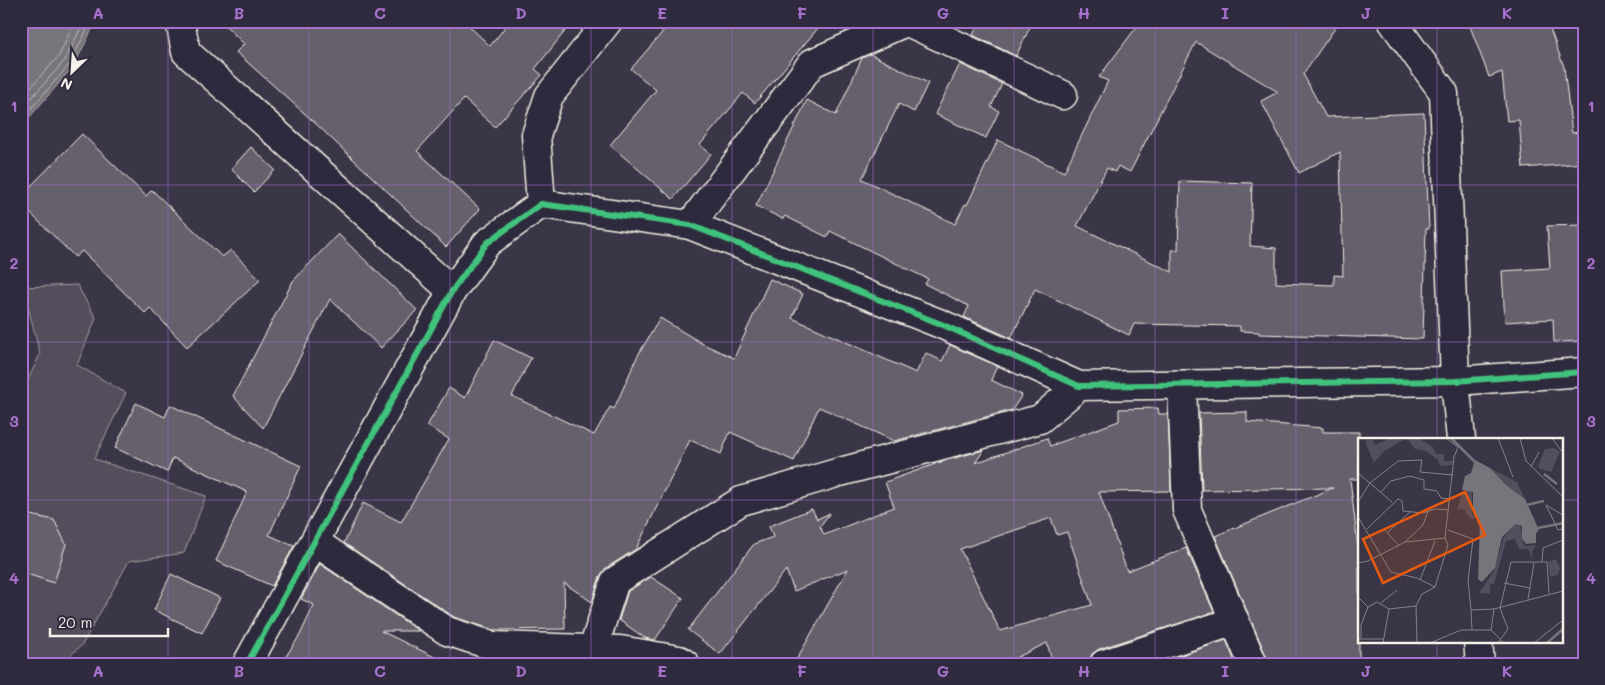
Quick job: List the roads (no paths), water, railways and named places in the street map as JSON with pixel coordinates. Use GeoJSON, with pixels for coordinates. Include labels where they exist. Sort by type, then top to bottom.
{"type":"FeatureCollection","features":[{"type":"Feature","properties":{"kind":"street"},"geometry":{"type":"LineString","coordinates":[[180,21],[186,52],[452,292]]}},
{"type":"Feature","properties":{"kind":"street"},"geometry":{"type":"LineString","coordinates":[[541,204],[536,135],[549,96],[608,21]]}},
{"type":"Feature","properties":{"kind":"street"},"geometry":{"type":"LineString","coordinates":[[690,225],[812,63],[908,21],[1063,95]]}},
{"type":"Feature","properties":{"kind":"street"},"geometry":{"type":"LineString","coordinates":[[1392,21],[1444,93],[1456,381],[1461,438]]}},
{"type":"Feature","properties":{"kind":"street"},"geometry":{"type":"LineString","coordinates":[[247,664],[452,292],[487,243],[541,204],[690,225],[941,324],[1079,386],[1456,381],[1584,372]]}},
{"type":"Feature","properties":{"kind":"street"},"geometry":{"type":"LineString","coordinates":[[1182,385],[1187,510],[1253,664]]}},
{"type":"Feature","properties":{"kind":"street"},"geometry":{"type":"LineString","coordinates":[[593,648],[615,581],[741,501],[840,472],[1040,419],[1079,386]]}},
{"type":"Feature","properties":{"kind":"street"},"geometry":{"type":"LineString","coordinates":[[315,542],[447,631],[493,646],[620,650],[679,660],[685,664]]}},
{"type":"Feature","properties":{"kind":"street"},"geometry":{"type":"LineString","coordinates":[[1104,664],[1235,621]]}},
{"type":"Feature","properties":{"kind":"street"},"geometry":{"type":"LineString","coordinates":[[1478,642],[1480,664]]}},
{"type":"Feature","properties":{"kind":"water"},"geometry":{"type":"Polygon","coordinates":[[[21,21],[96,21],[74,66],[27,120],[21,130],[21,21]]]}},
{"type":"Feature","properties":{"kind":"water"},"geometry":{"type":"Polygon","coordinates":[[[21,313],[25,323],[26,366],[21,374],[21,313]]]}}]}
